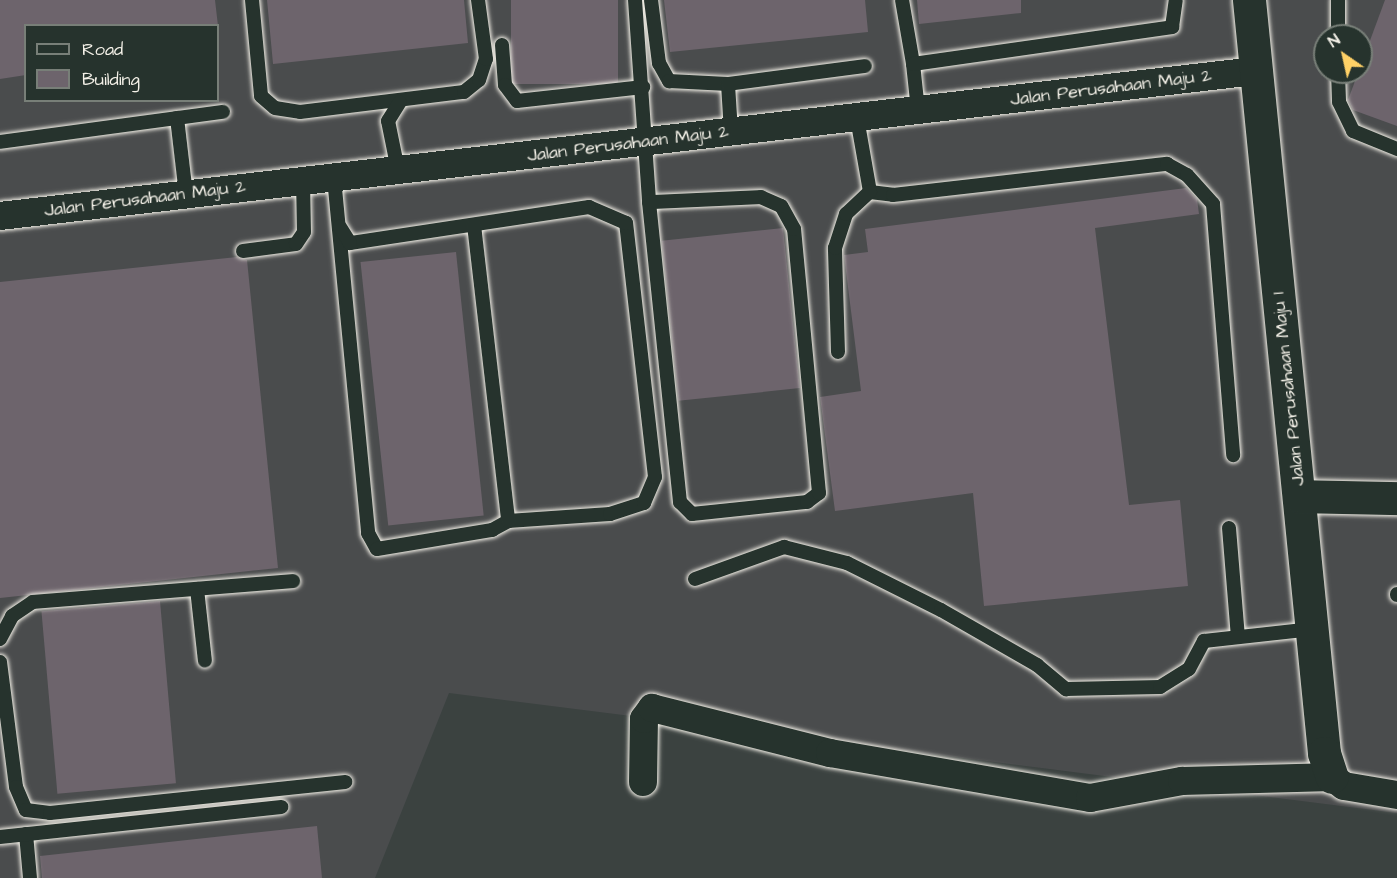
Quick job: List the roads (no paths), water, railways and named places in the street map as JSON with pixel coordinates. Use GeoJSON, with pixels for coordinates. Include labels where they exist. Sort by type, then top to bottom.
{"type":"FeatureCollection","features":[{"type":"Feature","properties":{"kind":"street","name":"Jalan Perusahaan Maju 1"},"geometry":{"type":"LineString","coordinates":[[1249,0],[1312,629],[1332,777]]}},
{"type":"Feature","properties":{"kind":"street","name":"Jalan Perusahaan Maju 2"},"geometry":{"type":"LineString","coordinates":[[0,216],[1256,71]]}},
{"type":"Feature","properties":{"kind":"street"},"geometry":{"type":"LineString","coordinates":[[1299,496],[1397,498]]}},
{"type":"Feature","properties":{"kind":"street"},"geometry":{"type":"LineString","coordinates":[[644,782],[644,719],[652,708],[830,753],[1090,798],[1182,781],[1332,777],[1344,786],[1397,795]]}},
{"type":"Feature","properties":{"kind":"lane"},"geometry":{"type":"LineString","coordinates":[[252,0],[261,96],[275,108],[300,112],[400,102],[464,92],[479,80],[486,59],[478,0]]}},
{"type":"Feature","properties":{"kind":"lane"},"geometry":{"type":"LineString","coordinates":[[635,0],[648,142],[649,202],[680,502],[692,514],[807,502],[819,493],[794,229],[781,206],[761,198],[649,202]]}},
{"type":"Feature","properties":{"kind":"lane"},"geometry":{"type":"LineString","coordinates":[[651,0],[658,63],[669,81],[728,84],[865,66]]}},
{"type":"Feature","properties":{"kind":"lane"},"geometry":{"type":"LineString","coordinates":[[902,0],[918,110]]}},
{"type":"Feature","properties":{"kind":"lane"},"geometry":{"type":"LineString","coordinates":[[913,64],[1172,27],[1176,0]]}},
{"type":"Feature","properties":{"kind":"lane"},"geometry":{"type":"LineString","coordinates":[[1338,0],[1338,24]]}},
{"type":"Feature","properties":{"kind":"lane"},"geometry":{"type":"LineString","coordinates":[[502,45],[505,86],[517,102],[643,87]]}},
{"type":"Feature","properties":{"kind":"lane"},"geometry":{"type":"LineString","coordinates":[[728,84],[730,132]]}},
{"type":"Feature","properties":{"kind":"lane"},"geometry":{"type":"LineString","coordinates":[[1338,84],[1339,102],[1353,131],[1397,149]]}},
{"type":"Feature","properties":{"kind":"lane"},"geometry":{"type":"LineString","coordinates":[[398,170],[388,121],[400,102]]}},
{"type":"Feature","properties":{"kind":"lane"},"geometry":{"type":"LineString","coordinates":[[0,142],[223,112]]}},
{"type":"Feature","properties":{"kind":"lane"},"geometry":{"type":"LineString","coordinates":[[177,118],[186,195]]}},
{"type":"Feature","properties":{"kind":"lane"},"geometry":{"type":"LineString","coordinates":[[857,118],[870,192]]}},
{"type":"Feature","properties":{"kind":"lane"},"geometry":{"type":"LineString","coordinates":[[870,192],[892,195],[1167,164],[1187,175],[1213,204],[1233,455]]}},
{"type":"Feature","properties":{"kind":"lane"},"geometry":{"type":"LineString","coordinates":[[334,178],[368,533],[377,549],[492,530],[508,521],[610,514],[644,503],[655,477],[626,223],[589,207],[350,243],[340,227]]}},
{"type":"Feature","properties":{"kind":"lane"},"geometry":{"type":"LineString","coordinates":[[243,251],[296,244],[304,232],[303,181]]}},
{"type":"Feature","properties":{"kind":"lane"},"geometry":{"type":"LineString","coordinates":[[838,351],[835,248],[846,214],[870,192]]}},
{"type":"Feature","properties":{"kind":"lane"},"geometry":{"type":"LineString","coordinates":[[474,225],[508,521]]}},
{"type":"Feature","properties":{"kind":"lane"},"geometry":{"type":"LineString","coordinates":[[1229,528],[1238,637]]}},
{"type":"Feature","properties":{"kind":"lane"},"geometry":{"type":"LineString","coordinates":[[695,579],[784,547],[847,563],[951,615],[1037,665],[1066,689],[1160,687],[1190,669],[1204,641],[1312,629]]}},
{"type":"Feature","properties":{"kind":"lane"},"geometry":{"type":"LineString","coordinates":[[0,639],[12,616],[33,602],[293,581]]}},
{"type":"Feature","properties":{"kind":"lane"},"geometry":{"type":"LineString","coordinates":[[197,590],[205,661]]}},
{"type":"Feature","properties":{"kind":"lane"},"geometry":{"type":"LineString","coordinates":[[0,662],[16,787],[26,810],[50,813],[345,782]]}},
{"type":"Feature","properties":{"kind":"lane"},"geometry":{"type":"LineString","coordinates":[[0,837],[281,807]]}},
{"type":"Feature","properties":{"kind":"lane"},"geometry":{"type":"LineString","coordinates":[[27,834],[30,878]]}}]}
